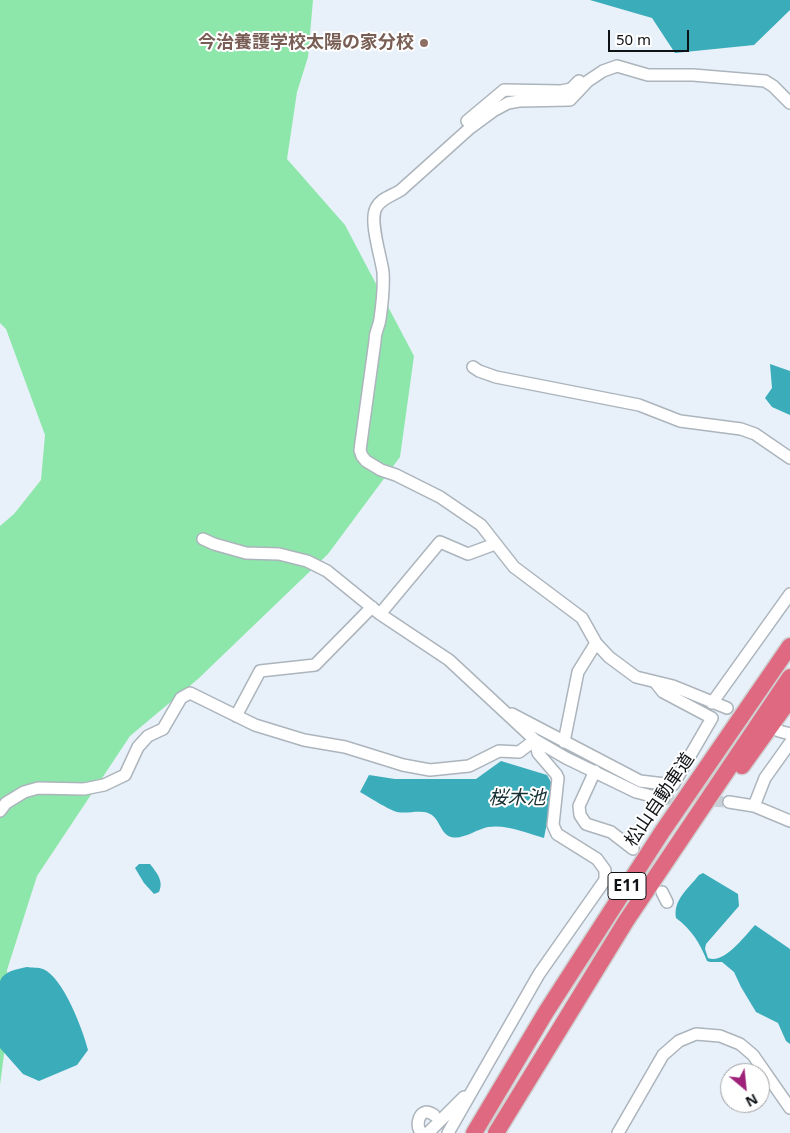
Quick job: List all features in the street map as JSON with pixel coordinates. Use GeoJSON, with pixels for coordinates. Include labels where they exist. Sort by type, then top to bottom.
{"type":"FeatureCollection","features":[{"type":"Feature","properties":{"kind":"highway","name":"松山自動車道"},"geometry":{"type":"LineString","coordinates":[[474,1133],[562,987],[668,825],[790,646]]}},
{"type":"Feature","properties":{"kind":"highway","name":"E11"},"geometry":{"type":"LineString","coordinates":[[496,1133],[626,921],[790,677]]}},
{"type":"Feature","properties":{"kind":"highway"},"geometry":{"type":"LineString","coordinates":[[626,921],[684,847],[790,699]]}},
{"type":"Feature","properties":{"kind":"street"},"geometry":{"type":"LineString","coordinates":[[446,140],[504,90],[561,91],[571,89],[581,78],[590,73],[601,68],[617,66],[648,75],[694,74],[765,80],[790,103]]}},
{"type":"Feature","properties":{"kind":"street"},"geometry":{"type":"LineString","coordinates":[[617,66],[604,71],[588,81],[570,100],[519,101],[508,103],[493,111],[470,128],[401,190],[392,196],[384,198],[376,208],[374,213],[376,238],[383,275],[380,321],[375,331],[360,450],[366,461],[431,493],[480,525],[514,567],[582,618],[596,643],[636,677],[673,686],[727,708]]}},
{"type":"Feature","properties":{"kind":"street"},"geometry":{"type":"LineString","coordinates":[[473,367],[496,377],[639,405],[680,421],[742,429],[755,434],[790,458]]}},
{"type":"Feature","properties":{"kind":"street"},"geometry":{"type":"LineString","coordinates":[[203,539],[246,553],[279,554],[308,561],[327,571],[376,610],[448,660],[535,740],[566,758],[636,792],[663,799]]}},
{"type":"Feature","properties":{"kind":"street"},"geometry":{"type":"LineString","coordinates":[[236,716],[260,671],[315,665],[376,610],[440,542],[468,554],[495,544]]}},
{"type":"Feature","properties":{"kind":"street"},"geometry":{"type":"LineString","coordinates":[[712,703],[790,594]]}},
{"type":"Feature","properties":{"kind":"street"},"geometry":{"type":"LineString","coordinates":[[564,742],[578,672],[596,643]]}},
{"type":"Feature","properties":{"kind":"street"},"geometry":{"type":"LineString","coordinates":[[504,710],[640,781],[674,786],[712,718],[663,692],[655,682]]}},
{"type":"Feature","properties":{"kind":"street"},"geometry":{"type":"LineString","coordinates":[[0,811],[6,803],[24,792],[38,788],[84,788],[104,785],[125,775],[138,747],[148,736],[163,729],[181,698],[190,693],[255,725],[304,740],[345,747],[403,765],[430,770],[469,766],[498,751],[519,752],[535,740]]}},
{"type":"Feature","properties":{"kind":"street"},"geometry":{"type":"LineString","coordinates":[[448,1133],[540,974],[605,880],[605,870],[597,859],[557,834],[553,825],[558,778],[538,753],[535,740]]}},
{"type":"Feature","properties":{"kind":"street"},"geometry":{"type":"LineString","coordinates":[[754,806],[765,778],[790,743]]}},
{"type":"Feature","properties":{"kind":"street"},"geometry":{"type":"LineString","coordinates":[[595,771],[579,806],[580,815],[586,824],[611,832],[633,849]]}},
{"type":"Feature","properties":{"kind":"street"},"geometry":{"type":"LineString","coordinates":[[729,802],[754,806],[790,821]]}},
{"type":"Feature","properties":{"kind":"street"},"geometry":{"type":"LineString","coordinates":[[618,1133],[663,1055],[679,1041],[696,1034],[720,1036],[740,1044],[753,1055],[790,1108]]}},
{"type":"Feature","properties":{"kind":"street"},"geometry":{"type":"LineString","coordinates":[[428,1133],[476,1086]]}},
{"type":"Feature","properties":{"kind":"street"},"geometry":{"type":"LineString","coordinates":[[422,1133],[417,1125],[421,1116],[425,1112],[434,1115]]}},
{"type":"Feature","properties":{"kind":"green space"},"geometry":{"type":"Polygon","coordinates":[[[0,0],[313,0],[308,57],[297,92],[287,159],[345,225],[414,356],[400,457],[328,554],[198,679],[130,736],[37,876],[7,970],[8,1024],[0,1085],[0,526],[14,514],[41,480],[45,435],[6,329],[0,323],[0,0]]]}},
{"type":"Feature","properties":{"kind":"water"},"geometry":{"type":"Polygon","coordinates":[[[590,0],[790,0],[790,10],[754,45],[675,53],[652,18],[590,0]]]}},
{"type":"Feature","properties":{"kind":"water"},"geometry":{"type":"Polygon","coordinates":[[[770,364],[790,371],[790,415],[772,407],[765,398],[772,388],[770,364]]]}},
{"type":"Feature","properties":{"kind":"water","name":"桜木池"},"geometry":{"type":"Polygon","coordinates":[[[501,761],[547,775],[552,784],[553,791],[544,838],[495,826],[456,838],[451,837],[444,833],[435,818],[428,813],[397,812],[360,792],[369,775],[395,779],[476,779],[501,761]]]}},
{"type":"Feature","properties":{"kind":"water"},"geometry":{"type":"Polygon","coordinates":[[[139,864],[150,864],[155,871],[161,884],[159,892],[154,894],[144,883],[135,868],[139,864]]]}},
{"type":"Feature","properties":{"kind":"water"},"geometry":{"type":"Polygon","coordinates":[[[703,873],[738,894],[739,906],[706,944],[705,949],[708,958],[714,959],[727,954],[755,925],[790,949],[790,1044],[786,1041],[778,1023],[756,1012],[734,972],[722,962],[707,961],[695,937],[676,918],[679,900],[699,875],[703,873]]]}},
{"type":"Feature","properties":{"kind":"water"},"geometry":{"type":"Polygon","coordinates":[[[27,967],[43,969],[58,982],[77,1018],[88,1050],[77,1065],[39,1081],[23,1074],[0,1048],[0,981],[4,975],[27,967]]]}},
{"type":"Feature","properties":{"kind":"tunnel"},"geometry":{"type":"LineString","coordinates":[[663,799],[729,802]]}},
{"type":"Feature","properties":{"kind":"place","name":"今治養護学校太陽の家分校"},"geometry":{"type":"Point","coordinates":[424,43]}}]}
